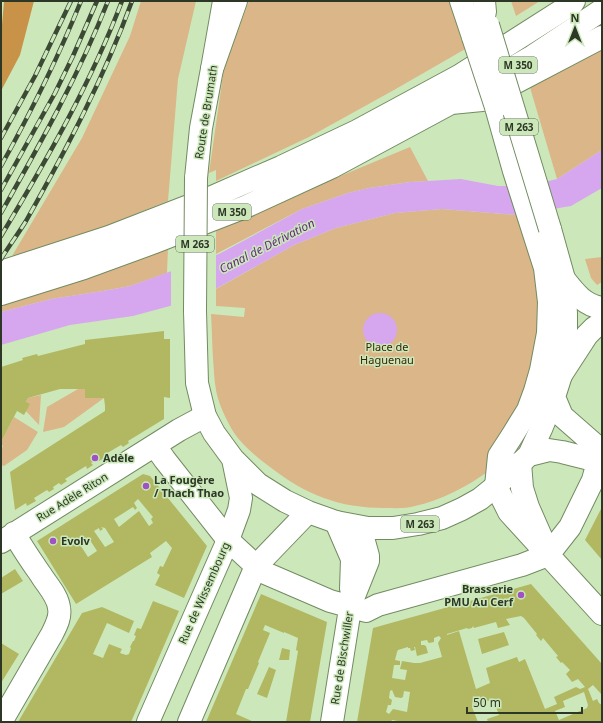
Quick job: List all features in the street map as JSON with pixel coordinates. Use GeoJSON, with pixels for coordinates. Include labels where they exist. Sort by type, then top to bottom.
{"type":"FeatureCollection","features":[{"type":"Feature","properties":{"kind":"main road","name":"M 263"},"geometry":{"type":"LineString","coordinates":[[212,69],[224,1]]}},
{"type":"Feature","properties":{"kind":"main road","name":"Route de Brumath"},"geometry":{"type":"LineString","coordinates":[[205,416],[197,383],[195,311],[196,178],[201,128],[212,69],[236,1]]}},
{"type":"Feature","properties":{"kind":"main road"},"geometry":{"type":"LineString","coordinates":[[461,1],[482,15],[496,107],[514,171],[545,268],[549,302],[548,333],[541,370],[535,391],[528,410],[498,456],[496,486],[510,512],[602,614]]}},
{"type":"Feature","properties":{"kind":"main road","name":"M 350"},"geometry":{"type":"LineString","coordinates":[[1,272],[109,237],[212,197],[350,135],[460,76],[574,2]]}},
{"type":"Feature","properties":{"kind":"main road","name":"M 350"},"geometry":{"type":"LineString","coordinates":[[1,294],[84,268],[155,242],[245,207],[332,167],[451,103],[534,56],[602,10]]}},
{"type":"Feature","properties":{"kind":"main road","name":"M 263"},"geometry":{"type":"LineString","coordinates":[[205,416],[214,433],[233,459],[258,484],[285,501],[308,512],[336,522],[360,527],[393,528],[442,518],[474,503],[496,486],[525,459],[554,397],[561,374],[566,343],[564,280],[550,229],[482,15]]}},
{"type":"Feature","properties":{"kind":"main road"},"geometry":{"type":"LineString","coordinates":[[451,103],[482,100],[602,37]]}},
{"type":"Feature","properties":{"kind":"main road"},"geometry":{"type":"LineString","coordinates":[[564,280],[581,299],[594,307],[602,308]]}},
{"type":"Feature","properties":{"kind":"main road"},"geometry":{"type":"LineString","coordinates":[[561,374],[581,342],[594,328],[602,323]]}},
{"type":"Feature","properties":{"kind":"main road"},"geometry":{"type":"LineString","coordinates":[[554,397],[562,416],[601,458]]}},
{"type":"Feature","properties":{"kind":"main road","name":"Rue Adèle Riton"},"geometry":{"type":"LineString","coordinates":[[8,538],[179,430],[205,416]]}},
{"type":"Feature","properties":{"kind":"main road"},"geometry":{"type":"LineString","coordinates":[[154,446],[228,540],[256,566],[265,573],[330,601],[366,611],[378,605],[522,565],[548,555],[570,527],[593,480],[601,458]]}},
{"type":"Feature","properties":{"kind":"main road"},"geometry":{"type":"LineString","coordinates":[[548,555],[528,507],[522,488],[525,459],[549,450],[601,458]]}},
{"type":"Feature","properties":{"kind":"main road","name":"Rue de Wissembourg"},"geometry":{"type":"LineString","coordinates":[[148,722],[217,562],[228,540],[239,510],[241,498],[233,459]]}},
{"type":"Feature","properties":{"kind":"main road"},"geometry":{"type":"LineString","coordinates":[[189,722],[256,566],[308,512]]}},
{"type":"Feature","properties":{"kind":"main road"},"geometry":{"type":"LineString","coordinates":[[336,522],[352,560],[350,606]]}},
{"type":"Feature","properties":{"kind":"main road","name":"Rue de Bischwiller"},"geometry":{"type":"LineString","coordinates":[[332,722],[350,606],[368,561],[360,527]]}},
{"type":"Feature","properties":{"kind":"main road"},"geometry":{"type":"LineString","coordinates":[[1,722],[52,634],[58,622],[59,614],[58,601],[52,592],[23,550],[8,538]]}},
{"type":"Feature","properties":{"kind":"green space"},"geometry":{"type":"Polygon","coordinates":[[[141,1],[196,1],[178,79],[168,201],[79,237],[12,256],[82,138],[130,36],[141,1]]]}},
{"type":"Feature","properties":{"kind":"green space"},"geometry":{"type":"Polygon","coordinates":[[[249,1],[452,1],[467,48],[309,137],[216,181],[216,170],[209,173],[224,68],[249,1]]]}},
{"type":"Feature","properties":{"kind":"green space"},"geometry":{"type":"Polygon","coordinates":[[[511,1],[540,1],[516,16],[511,1]]]}},
{"type":"Feature","properties":{"kind":"green space"},"geometry":{"type":"Polygon","coordinates":[[[602,30],[602,150],[557,179],[529,84],[602,30]]]}},
{"type":"Feature","properties":{"kind":"green space"},"geometry":{"type":"Polygon","coordinates":[[[410,147],[428,181],[369,188],[348,193],[302,209],[216,254],[216,230],[410,147]]]}},
{"type":"Feature","properties":{"kind":"green space","name":"Place de Haguenau"},"geometry":{"type":"Polygon","coordinates":[[[442,209],[517,215],[543,273],[535,374],[489,471],[463,488],[435,500],[411,507],[400,508],[353,506],[324,498],[310,492],[283,477],[264,463],[232,430],[225,416],[215,386],[211,314],[244,317],[245,308],[216,306],[216,289],[294,245],[336,228],[395,213],[442,209]]]}},
{"type":"Feature","properties":{"kind":"green space"},"geometry":{"type":"Polygon","coordinates":[[[168,248],[167,273],[130,286],[51,299],[1,312],[1,305],[75,283],[168,248]]]}},
{"type":"Feature","properties":{"kind":"green space"},"geometry":{"type":"Polygon","coordinates":[[[602,257],[602,282],[597,285],[591,278],[585,259],[602,257]]]}},
{"type":"Feature","properties":{"kind":"green space"},"geometry":{"type":"Polygon","coordinates":[[[78,389],[98,389],[104,398],[64,427],[43,432],[47,407],[78,389]]]}},
{"type":"Feature","properties":{"kind":"green space"},"geometry":{"type":"Polygon","coordinates":[[[41,395],[39,425],[23,408],[28,398],[41,395]]]}},
{"type":"Feature","properties":{"kind":"green space"},"geometry":{"type":"Polygon","coordinates":[[[14,417],[38,432],[27,450],[4,466],[1,465],[1,450],[3,446],[1,442],[14,417]]]}},
{"type":"Feature","properties":{"kind":"shaded area"},"geometry":{"type":"Polygon","coordinates":[[[4,1],[34,1],[20,55],[1,91],[1,36],[4,1]]]}},
{"type":"Feature","properties":{"kind":"water","name":"Canal de Dérivation"},"geometry":{"type":"Polygon","coordinates":[[[602,150],[602,188],[571,206],[517,215],[442,209],[395,213],[336,228],[294,245],[212,291],[170,306],[133,316],[70,325],[1,345],[1,312],[51,299],[130,286],[219,254],[302,209],[348,193],[369,188],[410,182],[461,179],[498,186],[527,186],[557,179],[602,150]]]}},
{"type":"Feature","properties":{"kind":"water"},"geometry":{"type":"Polygon","coordinates":[[[383,313],[392,318],[396,323],[396,337],[392,342],[387,346],[377,347],[373,346],[364,337],[363,327],[364,323],[373,314],[383,313]]]}},
{"type":"Feature","properties":{"kind":"pier"},"geometry":{"type":"Polygon","coordinates":[[[216,252],[216,291],[171,307],[171,269],[216,252]]]}},
{"type":"Feature","properties":{"kind":"building"},"geometry":{"type":"Polygon","coordinates":[[[164,331],[164,339],[170,339],[170,398],[164,397],[164,419],[128,441],[129,443],[123,447],[121,445],[104,455],[106,457],[91,463],[93,465],[87,469],[86,466],[65,479],[67,481],[61,485],[59,483],[49,492],[47,490],[34,498],[36,501],[27,506],[26,503],[15,510],[10,472],[105,411],[105,406],[104,398],[85,398],[85,389],[60,389],[28,398],[26,402],[30,404],[24,415],[17,411],[1,442],[1,367],[23,360],[22,358],[37,354],[38,356],[85,344],[85,340],[164,331]]]}},
{"type":"Feature","properties":{"kind":"building"},"geometry":{"type":"Polygon","coordinates":[[[143,474],[150,476],[207,546],[184,598],[155,585],[160,575],[157,573],[160,566],[163,567],[172,548],[166,541],[150,553],[152,557],[76,604],[37,541],[143,474]],[[138,499],[134,503],[137,508],[135,510],[133,507],[114,519],[119,527],[139,511],[149,526],[153,523],[151,519],[153,517],[138,499]],[[101,527],[103,529],[100,531],[99,528],[94,531],[105,547],[114,542],[105,528],[101,527]],[[88,537],[86,539],[88,542],[84,544],[82,541],[79,543],[88,557],[97,551],[88,537]]]}},
{"type":"Feature","properties":{"kind":"building"},"geometry":{"type":"Polygon","coordinates":[[[602,507],[602,560],[585,540],[602,507]]]}},
{"type":"Feature","properties":{"kind":"building"},"geometry":{"type":"Polygon","coordinates":[[[15,569],[23,581],[1,594],[1,578],[15,569]]]}},
{"type":"Feature","properties":{"kind":"building"},"geometry":{"type":"Polygon","coordinates":[[[531,584],[602,664],[602,695],[593,685],[588,689],[593,701],[597,699],[602,705],[602,722],[488,722],[487,719],[499,715],[493,699],[472,707],[478,722],[403,722],[392,720],[391,722],[357,722],[373,628],[531,584]],[[521,616],[506,619],[510,625],[498,628],[496,622],[474,628],[473,626],[472,628],[467,628],[447,634],[459,631],[476,689],[490,683],[486,668],[517,657],[519,662],[525,659],[545,709],[557,704],[554,697],[576,687],[580,689],[585,687],[578,679],[572,682],[566,674],[570,670],[562,662],[561,663],[556,657],[558,656],[543,638],[541,641],[524,618],[521,616]],[[439,636],[434,638],[434,642],[429,643],[427,640],[421,641],[421,645],[426,646],[428,653],[417,656],[415,647],[415,650],[411,651],[408,647],[398,650],[395,660],[400,661],[400,665],[394,665],[392,678],[405,680],[407,670],[400,669],[402,661],[420,663],[442,657],[438,643],[441,638],[439,636]],[[392,690],[390,691],[389,698],[392,700],[391,705],[388,705],[386,712],[389,714],[393,709],[407,712],[410,692],[404,691],[403,697],[401,698],[395,697],[392,690]],[[584,692],[563,701],[565,707],[555,711],[559,720],[587,708],[588,705],[584,692]]]}},
{"type":"Feature","properties":{"kind":"building"},"geometry":{"type":"Polygon","coordinates":[[[261,594],[327,622],[310,722],[286,722],[298,651],[296,650],[298,638],[265,625],[263,630],[270,633],[258,662],[259,663],[236,714],[254,722],[206,722],[261,594]]]}},
{"type":"Feature","properties":{"kind":"building"},"geometry":{"type":"Polygon","coordinates":[[[153,601],[179,611],[131,722],[18,722],[82,613],[102,607],[134,621],[129,633],[107,623],[93,654],[103,658],[109,644],[122,649],[120,653],[126,655],[129,654],[130,647],[136,636],[134,635],[137,628],[141,629],[153,601]]]}},
{"type":"Feature","properties":{"kind":"building"},"geometry":{"type":"Polygon","coordinates":[[[504,632],[509,645],[482,654],[478,639],[504,632]]]}},
{"type":"Feature","properties":{"kind":"building"},"geometry":{"type":"Polygon","coordinates":[[[1,643],[19,654],[1,683],[1,643]]]}},
{"type":"Feature","properties":{"kind":"building"},"geometry":{"type":"Polygon","coordinates":[[[282,648],[290,650],[289,660],[279,660],[282,648]]]}},
{"type":"Feature","properties":{"kind":"building"},"geometry":{"type":"Polygon","coordinates":[[[269,667],[276,670],[267,698],[257,694],[269,667]]]}},
{"type":"Feature","properties":{"kind":"railway"},"geometry":{"type":"LineString","coordinates":[[1,138],[35,76],[71,1]]}},
{"type":"Feature","properties":{"kind":"railway"},"geometry":{"type":"LineString","coordinates":[[1,166],[44,85],[81,1]]}},
{"type":"Feature","properties":{"kind":"railway"},"geometry":{"type":"LineString","coordinates":[[1,190],[55,93],[97,1]]}},
{"type":"Feature","properties":{"kind":"railway"},"geometry":{"type":"LineString","coordinates":[[1,213],[72,82],[85,56],[108,1]]}},
{"type":"Feature","properties":{"kind":"railway"},"geometry":{"type":"LineString","coordinates":[[1,236],[35,179],[82,92],[110,32],[122,1]]}},
{"type":"Feature","properties":{"kind":"railway"},"geometry":{"type":"LineString","coordinates":[[1,259],[26,221],[56,168],[84,113],[97,86],[132,1]]}},
{"type":"Feature","properties":{"kind":"place","name":"Adèle"},"geometry":{"type":"Point","coordinates":[95,458]}},
{"type":"Feature","properties":{"kind":"place","name":"La Fougère / Thach Thao"},"geometry":{"type":"Point","coordinates":[146,486]}},
{"type":"Feature","properties":{"kind":"place","name":"Evolv"},"geometry":{"type":"Point","coordinates":[53,541]}},
{"type":"Feature","properties":{"kind":"place","name":"Brasserie PMU Au Cerf"},"geometry":{"type":"Point","coordinates":[521,595]}}]}
